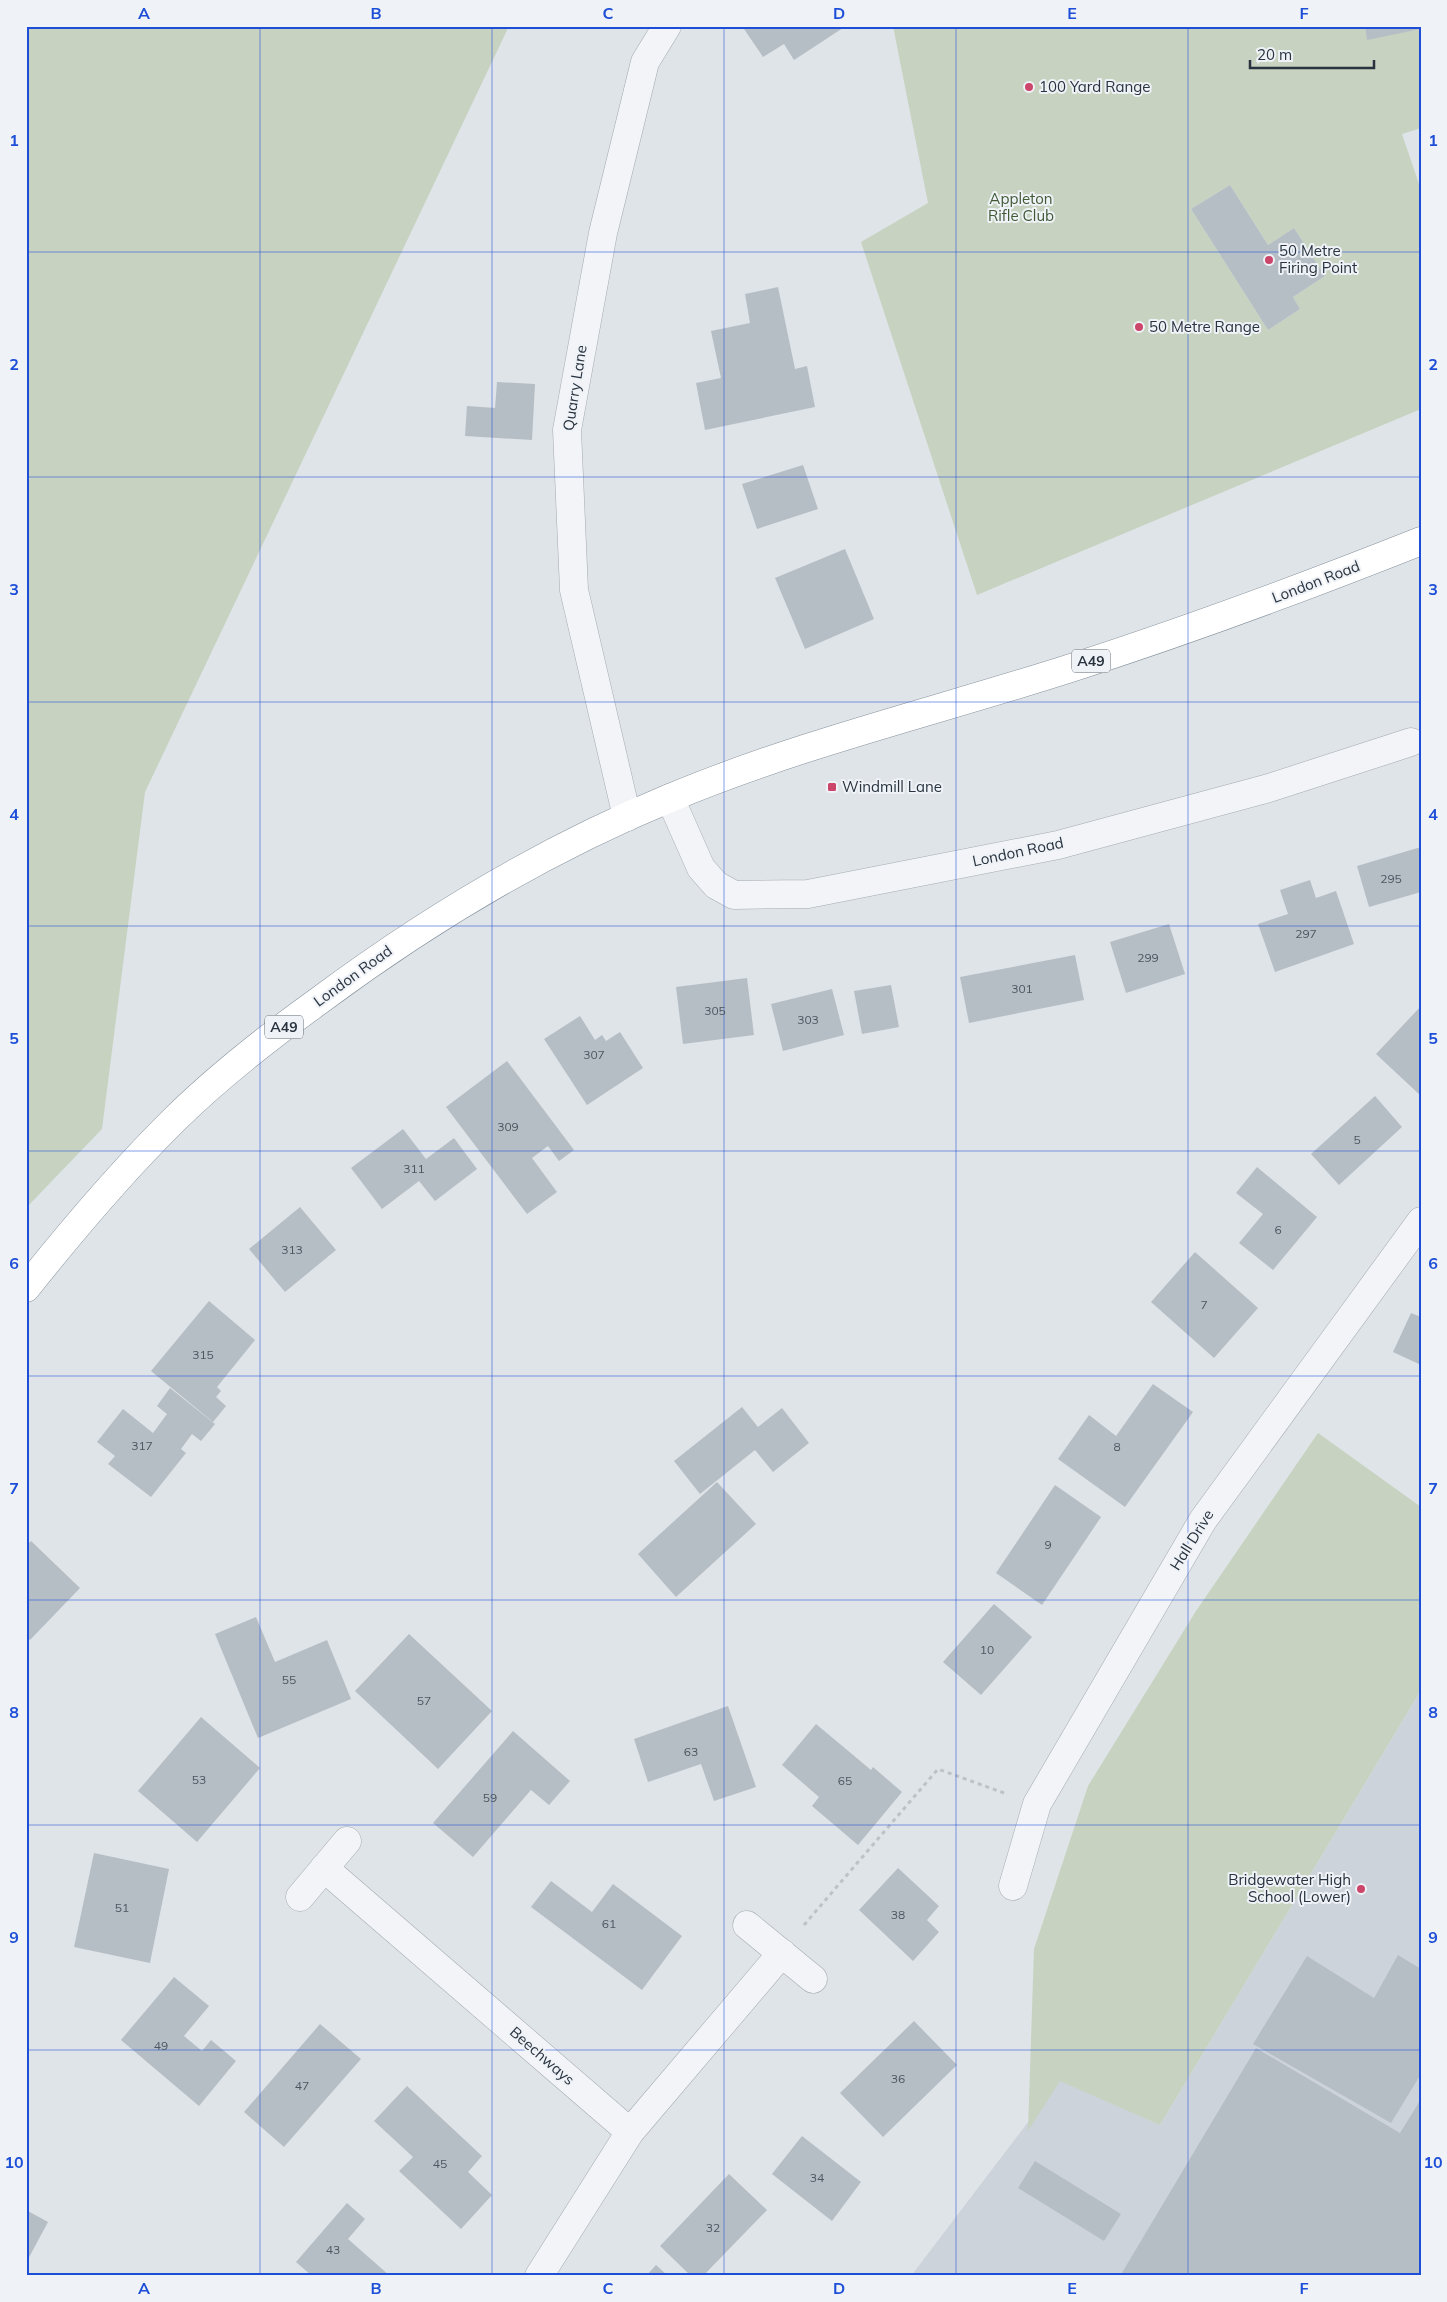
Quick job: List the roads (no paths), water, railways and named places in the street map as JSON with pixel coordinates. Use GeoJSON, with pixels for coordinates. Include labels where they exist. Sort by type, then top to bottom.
{"type":"FeatureCollection","features":[{"type":"Feature","properties":{"kind":"highway","name":"London Road"},"geometry":{"type":"LineString","coordinates":[[26,1288],[94,1206],[179,1116],[236,1065],[362,969],[459,904],[535,861],[670,798],[756,765],[1074,667],[1296,591],[1421,541]]}},
{"type":"Feature","properties":{"kind":"street","name":"Quarry Lane"},"geometry":{"type":"LineString","coordinates":[[627,818],[574,590],[567,430],[602,233],[645,62],[667,26]]}},
{"type":"Feature","properties":{"kind":"street","name":"London Road"},"geometry":{"type":"LineString","coordinates":[[670,798],[700,868],[716,885],[734,895],[808,894],[1058,845],[1269,788],[1412,742]]}},
{"type":"Feature","properties":{"kind":"street","name":"Hall Drive"},"geometry":{"type":"LineString","coordinates":[[1013,1886],[1037,1804],[1203,1520],[1421,1221]]}},
{"type":"Feature","properties":{"kind":"street"},"geometry":{"type":"LineString","coordinates":[[300,1897],[347,1841]]}},
{"type":"Feature","properties":{"kind":"street","name":"Beechways"},"geometry":{"type":"LineString","coordinates":[[324,1868],[630,2132]]}},
{"type":"Feature","properties":{"kind":"street"},"geometry":{"type":"LineString","coordinates":[[747,1925],[813,1979]]}},
{"type":"Feature","properties":{"kind":"street"},"geometry":{"type":"LineString","coordinates":[[539,2276],[630,2132],[782,1953]]}},
{"type":"Feature","properties":{"kind":"place","name":"100 Yard Range"},"geometry":{"type":"Point","coordinates":[1029,87]}},
{"type":"Feature","properties":{"kind":"place","name":"50 Metre Firing Point"},"geometry":{"type":"Point","coordinates":[1269,260]}},
{"type":"Feature","properties":{"kind":"place","name":"50 Metre Range"},"geometry":{"type":"Point","coordinates":[1139,327]}},
{"type":"Feature","properties":{"kind":"place","name":"Windmill Lane"},"geometry":{"type":"Point","coordinates":[832,787]}},
{"type":"Feature","properties":{"kind":"place","name":"Bridgewater High School (Lower)"},"geometry":{"type":"Point","coordinates":[1361,1889]}},
{"type":"Feature","properties":{"kind":"park label","name":"Appleton Rifle Club"},"geometry":{"type":"Point","coordinates":[1021,208]}}]}
